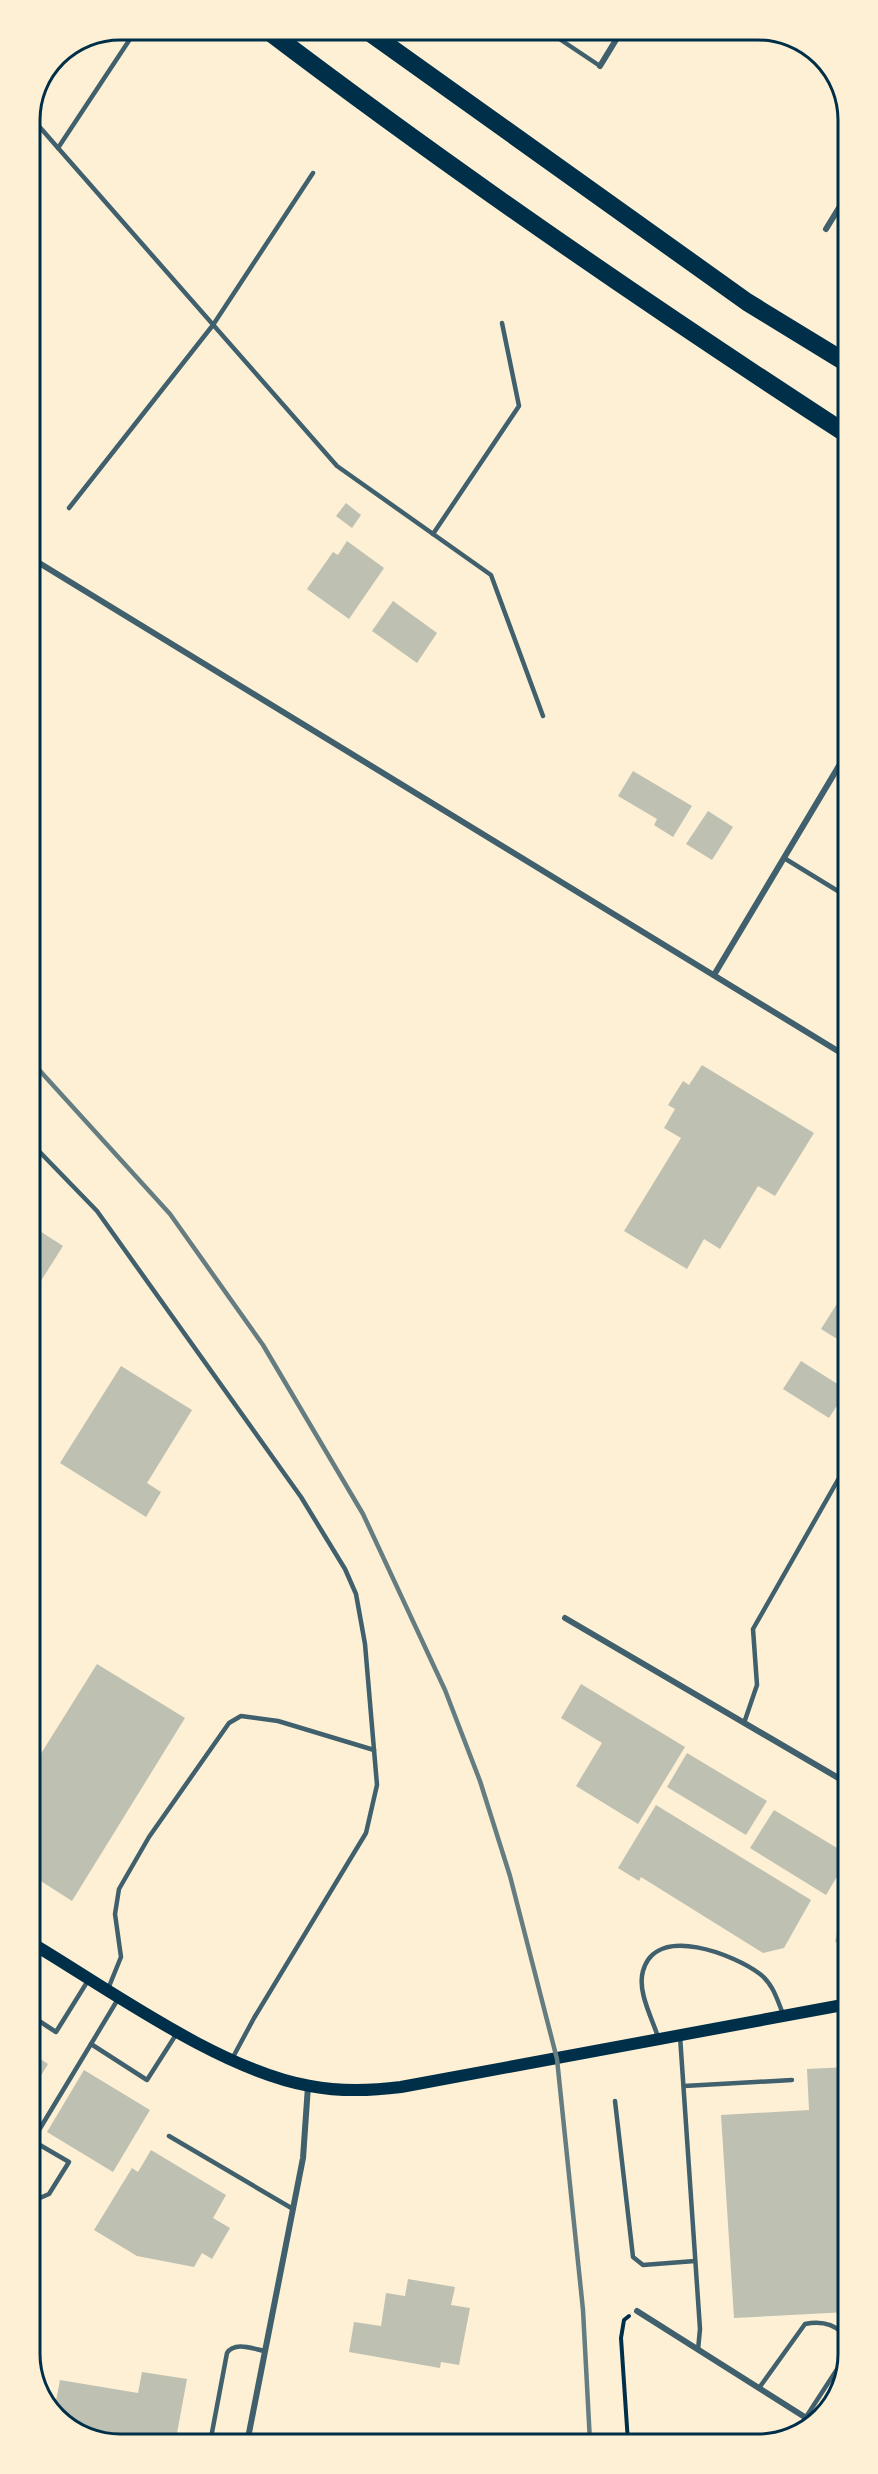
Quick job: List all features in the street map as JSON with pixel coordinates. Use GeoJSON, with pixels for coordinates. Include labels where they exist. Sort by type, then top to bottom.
{"type":"FeatureCollection","features":[{"type":"Feature","properties":{"kind":"highway"},"geometry":{"type":"LineString","coordinates":[[280,40],[365,105],[505,204],[646,302],[838,428]]}},
{"type":"Feature","properties":{"kind":"highway"},"geometry":{"type":"LineString","coordinates":[[381,40],[747,302],[838,358]]}},
{"type":"Feature","properties":{"kind":"main road"},"geometry":{"type":"LineString","coordinates":[[40,1950],[178,2031],[232,2059],[266,2074],[308,2086],[360,2092],[401,2087],[838,2006]]}},
{"type":"Feature","properties":{"kind":"street"},"geometry":{"type":"LineString","coordinates":[[600,66],[615,41]]}},
{"type":"Feature","properties":{"kind":"street"},"geometry":{"type":"LineString","coordinates":[[826,229],[838,209]]}},
{"type":"Feature","properties":{"kind":"street"},"geometry":{"type":"LineString","coordinates":[[41,564],[838,1051]]}},
{"type":"Feature","properties":{"kind":"street"},"geometry":{"type":"LineString","coordinates":[[714,975],[838,767]]}},
{"type":"Feature","properties":{"kind":"street"},"geometry":{"type":"LineString","coordinates":[[566,1618],[838,1778]]}},
{"type":"Feature","properties":{"kind":"street"},"geometry":{"type":"LineString","coordinates":[[249,2433],[303,2158],[308,2086]]}},
{"type":"Feature","properties":{"kind":"street"},"geometry":{"type":"LineString","coordinates":[[637,2311],[805,2417]]}},
{"type":"Feature","properties":{"kind":"lane"},"geometry":{"type":"LineString","coordinates":[[58,148],[129,40]]}},
{"type":"Feature","properties":{"kind":"lane"},"geometry":{"type":"LineString","coordinates":[[562,41],[600,66]]}},
{"type":"Feature","properties":{"kind":"lane"},"geometry":{"type":"LineString","coordinates":[[41,129],[337,466],[491,575],[543,716]]}},
{"type":"Feature","properties":{"kind":"lane"},"geometry":{"type":"LineString","coordinates":[[69,508],[213,325],[313,173]]}},
{"type":"Feature","properties":{"kind":"lane"},"geometry":{"type":"LineString","coordinates":[[433,534],[519,406],[502,322]]}},
{"type":"Feature","properties":{"kind":"lane"},"geometry":{"type":"LineString","coordinates":[[784,858],[838,891]]}},
{"type":"Feature","properties":{"kind":"lane"},"geometry":{"type":"LineString","coordinates":[[41,1153],[97,1211],[301,1497],[345,1569],[356,1594],[365,1644],[377,1785],[366,1833],[254,2018],[232,2059]]}},
{"type":"Feature","properties":{"kind":"lane"},"geometry":{"type":"LineString","coordinates":[[744,1723],[757,1685],[753,1629],[838,1480]]}},
{"type":"Feature","properties":{"kind":"lane"},"geometry":{"type":"LineString","coordinates":[[108,1989],[121,1957],[115,1914],[118,1889],[149,1837],[229,1723],[241,1716],[278,1721],[374,1750]]}},
{"type":"Feature","properties":{"kind":"lane"},"geometry":{"type":"LineString","coordinates":[[659,2040],[641,1980],[643,1969],[651,1958],[664,1949],[704,1947],[743,1964],[770,1984],[784,2016]]}},
{"type":"Feature","properties":{"kind":"lane"},"geometry":{"type":"LineString","coordinates":[[40,2022],[56,2032],[90,1978]]}},
{"type":"Feature","properties":{"kind":"lane"},"geometry":{"type":"LineString","coordinates":[[40,2128],[120,1996]]}},
{"type":"Feature","properties":{"kind":"lane"},"geometry":{"type":"LineString","coordinates":[[91,2044],[147,2080],[178,2031]]}},
{"type":"Feature","properties":{"kind":"lane"},"geometry":{"type":"LineString","coordinates":[[680,2036],[696,2261],[698,2350]]}},
{"type":"Feature","properties":{"kind":"lane"},"geometry":{"type":"LineString","coordinates":[[684,2086],[792,2080]]}},
{"type":"Feature","properties":{"kind":"lane"},"geometry":{"type":"LineString","coordinates":[[615,2101],[633,2257],[643,2265],[696,2261]]}},
{"type":"Feature","properties":{"kind":"lane"},"geometry":{"type":"LineString","coordinates":[[169,2136],[293,2209]]}},
{"type":"Feature","properties":{"kind":"lane"},"geometry":{"type":"LineString","coordinates":[[40,2145],[69,2163],[49,2194],[40,2198]]}},
{"type":"Feature","properties":{"kind":"lane"},"geometry":{"type":"LineString","coordinates":[[759,2388],[805,2324],[817,2321],[838,2329]]}},
{"type":"Feature","properties":{"kind":"lane"},"geometry":{"type":"LineString","coordinates":[[212,2433],[227,2353],[236,2346],[265,2351]]}},
{"type":"Feature","properties":{"kind":"lane"},"geometry":{"type":"LineString","coordinates":[[813,2411],[834,2375]]}},
{"type":"Feature","properties":{"kind":"path"},"geometry":{"type":"LineString","coordinates":[[627,2434],[621,2338],[624,2320],[637,2311]]}},
{"type":"Feature","properties":{"kind":"building"},"geometry":{"type":"Polygon","coordinates":[[[346,503],[361,515],[352,528],[336,516],[346,503]]]}},
{"type":"Feature","properties":{"kind":"building"},"geometry":{"type":"Polygon","coordinates":[[[347,541],[384,568],[349,619],[307,589],[333,552],[338,555],[347,541]]]}},
{"type":"Feature","properties":{"kind":"building"},"geometry":{"type":"Polygon","coordinates":[[[393,601],[437,633],[417,663],[372,631],[393,601]]]}},
{"type":"Feature","properties":{"kind":"building"},"geometry":{"type":"Polygon","coordinates":[[[633,771],[692,806],[673,837],[654,825],[657,819],[618,796],[633,771]]]}},
{"type":"Feature","properties":{"kind":"building"},"geometry":{"type":"Polygon","coordinates":[[[708,811],[733,827],[712,860],[686,844],[708,811]]]}},
{"type":"Feature","properties":{"kind":"building"},"geometry":{"type":"Polygon","coordinates":[[[702,1065],[814,1133],[775,1196],[758,1186],[720,1249],[704,1239],[687,1269],[624,1231],[681,1138],[664,1128],[675,1109],[668,1105],[683,1081],[689,1085],[702,1065]]]}},
{"type":"Feature","properties":{"kind":"building"},"geometry":{"type":"Polygon","coordinates":[[[41,1231],[63,1246],[40,1282],[41,1231]]]}},
{"type":"Feature","properties":{"kind":"building"},"geometry":{"type":"Polygon","coordinates":[[[838,1302],[838,1339],[821,1329],[838,1302]]]}},
{"type":"Feature","properties":{"kind":"building"},"geometry":{"type":"Polygon","coordinates":[[[801,1361],[838,1384],[838,1404],[829,1418],[783,1389],[801,1361]]]}},
{"type":"Feature","properties":{"kind":"building"},"geometry":{"type":"Polygon","coordinates":[[[121,1366],[192,1410],[147,1483],[161,1492],[146,1517],[60,1463],[121,1366]]]}},
{"type":"Feature","properties":{"kind":"building"},"geometry":{"type":"Polygon","coordinates":[[[97,1664],[185,1718],[72,1901],[40,1881],[40,1755],[97,1664]]]}},
{"type":"Feature","properties":{"kind":"building"},"geometry":{"type":"Polygon","coordinates":[[[581,1684],[685,1747],[638,1824],[576,1786],[602,1743],[561,1718],[581,1684]]]}},
{"type":"Feature","properties":{"kind":"building"},"geometry":{"type":"Polygon","coordinates":[[[687,1753],[767,1801],[746,1835],[667,1787],[687,1753]]]}},
{"type":"Feature","properties":{"kind":"building"},"geometry":{"type":"Polygon","coordinates":[[[656,1805],[811,1900],[784,1948],[763,1953],[641,1877],[639,1881],[618,1868],[656,1805]]]}},
{"type":"Feature","properties":{"kind":"building"},"geometry":{"type":"Polygon","coordinates":[[[774,1810],[838,1849],[838,1875],[826,1895],[750,1848],[774,1810]]]}},
{"type":"Feature","properties":{"kind":"building"},"geometry":{"type":"Polygon","coordinates":[[[838,1927],[838,1943],[835,1942],[838,1927]]]}},
{"type":"Feature","properties":{"kind":"building"},"geometry":{"type":"Polygon","coordinates":[[[40,2059],[48,2064],[40,2077],[40,2059]]]}},
{"type":"Feature","properties":{"kind":"building"},"geometry":{"type":"Polygon","coordinates":[[[838,2067],[838,2313],[734,2318],[721,2115],[809,2110],[807,2069],[838,2067]]]}},
{"type":"Feature","properties":{"kind":"building"},"geometry":{"type":"Polygon","coordinates":[[[84,2070],[150,2110],[113,2172],[47,2132],[84,2070]]]}},
{"type":"Feature","properties":{"kind":"building"},"geometry":{"type":"Polygon","coordinates":[[[151,2150],[226,2195],[213,2218],[230,2228],[212,2259],[202,2253],[194,2267],[137,2256],[94,2230],[132,2168],[138,2172],[151,2150]]]}},
{"type":"Feature","properties":{"kind":"building"},"geometry":{"type":"Polygon","coordinates":[[[408,2279],[455,2287],[451,2305],[470,2308],[459,2365],[441,2362],[440,2368],[349,2352],[354,2322],[381,2326],[386,2293],[405,2296],[408,2279]]]}},
{"type":"Feature","properties":{"kind":"building"},"geometry":{"type":"Polygon","coordinates":[[[142,2372],[187,2379],[177,2433],[100,2431],[76,2420],[56,2401],[60,2380],[138,2393],[142,2372]]]}},
{"type":"Feature","properties":{"kind":"railway"},"geometry":{"type":"LineString","coordinates":[[41,1072],[170,1214],[263,1345],[363,1514],[445,1690],[480,1781],[510,1876],[557,2059],[583,2310],[590,2434]]}}]}
